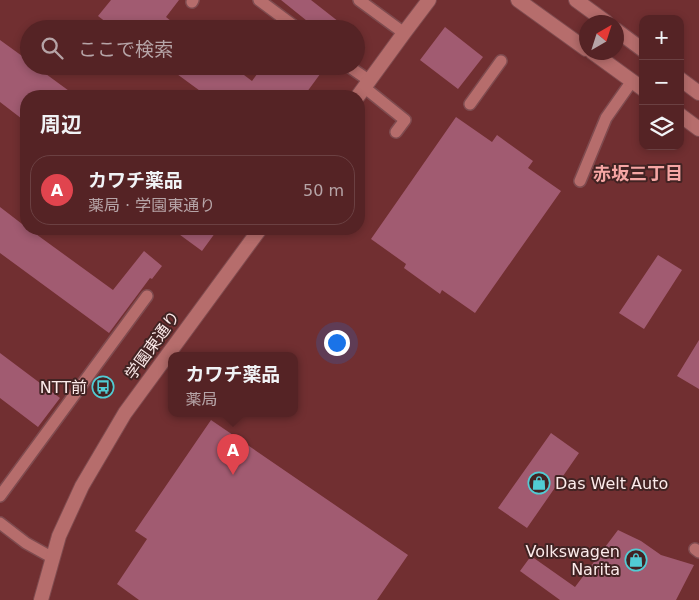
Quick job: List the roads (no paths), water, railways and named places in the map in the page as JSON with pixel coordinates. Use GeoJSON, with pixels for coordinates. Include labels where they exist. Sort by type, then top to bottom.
{"type":"FeatureCollection","features":[{"type":"Feature","properties":{"kind":"street"},"geometry":{"type":"LineString","coordinates":[[364,88],[429,0]]}},
{"type":"Feature","properties":{"kind":"street"},"geometry":{"type":"LineString","coordinates":[[518,0],[579,44]]}},
{"type":"Feature","properties":{"kind":"street"},"geometry":{"type":"LineString","coordinates":[[576,0],[596,15]]}},
{"type":"Feature","properties":{"kind":"street"},"geometry":{"type":"LineString","coordinates":[[624,36],[639,47]]}},
{"type":"Feature","properties":{"kind":"street"},"geometry":{"type":"LineString","coordinates":[[603,60],[637,85]]}},
{"type":"Feature","properties":{"kind":"street"},"geometry":{"type":"LineString","coordinates":[[684,82],[699,93]]}},
{"type":"Feature","properties":{"kind":"street"},"geometry":{"type":"LineString","coordinates":[[684,119],[699,129]]}},
{"type":"Feature","properties":{"kind":"street","name":"学園東通り"},"geometry":{"type":"LineString","coordinates":[[169,352],[256,235]]}},
{"type":"Feature","properties":{"kind":"street","name":"学園東通り"},"geometry":{"type":"LineString","coordinates":[[41,600],[59,536],[82,486],[124,413],[168,353]]}},
{"type":"Feature","properties":{"kind":"lane"},"geometry":{"type":"LineString","coordinates":[[259,0],[286,20]]}},
{"type":"Feature","properties":{"kind":"lane"},"geometry":{"type":"LineString","coordinates":[[359,0],[404,33]]}},
{"type":"Feature","properties":{"kind":"lane"},"geometry":{"type":"LineString","coordinates":[[470,104],[501,61]]}},
{"type":"Feature","properties":{"kind":"lane"},"geometry":{"type":"LineString","coordinates":[[355,75],[364,88],[406,120],[396,132]]}},
{"type":"Feature","properties":{"kind":"lane"},"geometry":{"type":"LineString","coordinates":[[580,181],[606,118],[637,85]]}},
{"type":"Feature","properties":{"kind":"lane"},"geometry":{"type":"LineString","coordinates":[[0,496],[147,296]]}},
{"type":"Feature","properties":{"kind":"lane"},"geometry":{"type":"LineString","coordinates":[[0,523],[26,542],[53,558]]}},
{"type":"Feature","properties":{"kind":"place","name":"NTT前"},"geometry":{"type":"Point","coordinates":[103,387]}},
{"type":"Feature","properties":{"kind":"place","name":"カワチ薬品"},"geometry":{"type":"Point","coordinates":[233,475]}},
{"type":"Feature","properties":{"kind":"place","name":"Das Welt Auto"},"geometry":{"type":"Point","coordinates":[539,483]}},
{"type":"Feature","properties":{"kind":"place","name":"Volkswagen Narita"},"geometry":{"type":"Point","coordinates":[636,560]}},
{"type":"Feature","properties":{"kind":"district","name":"赤坂三丁目"},"geometry":{"type":"Point","coordinates":[638,174]}}]}
